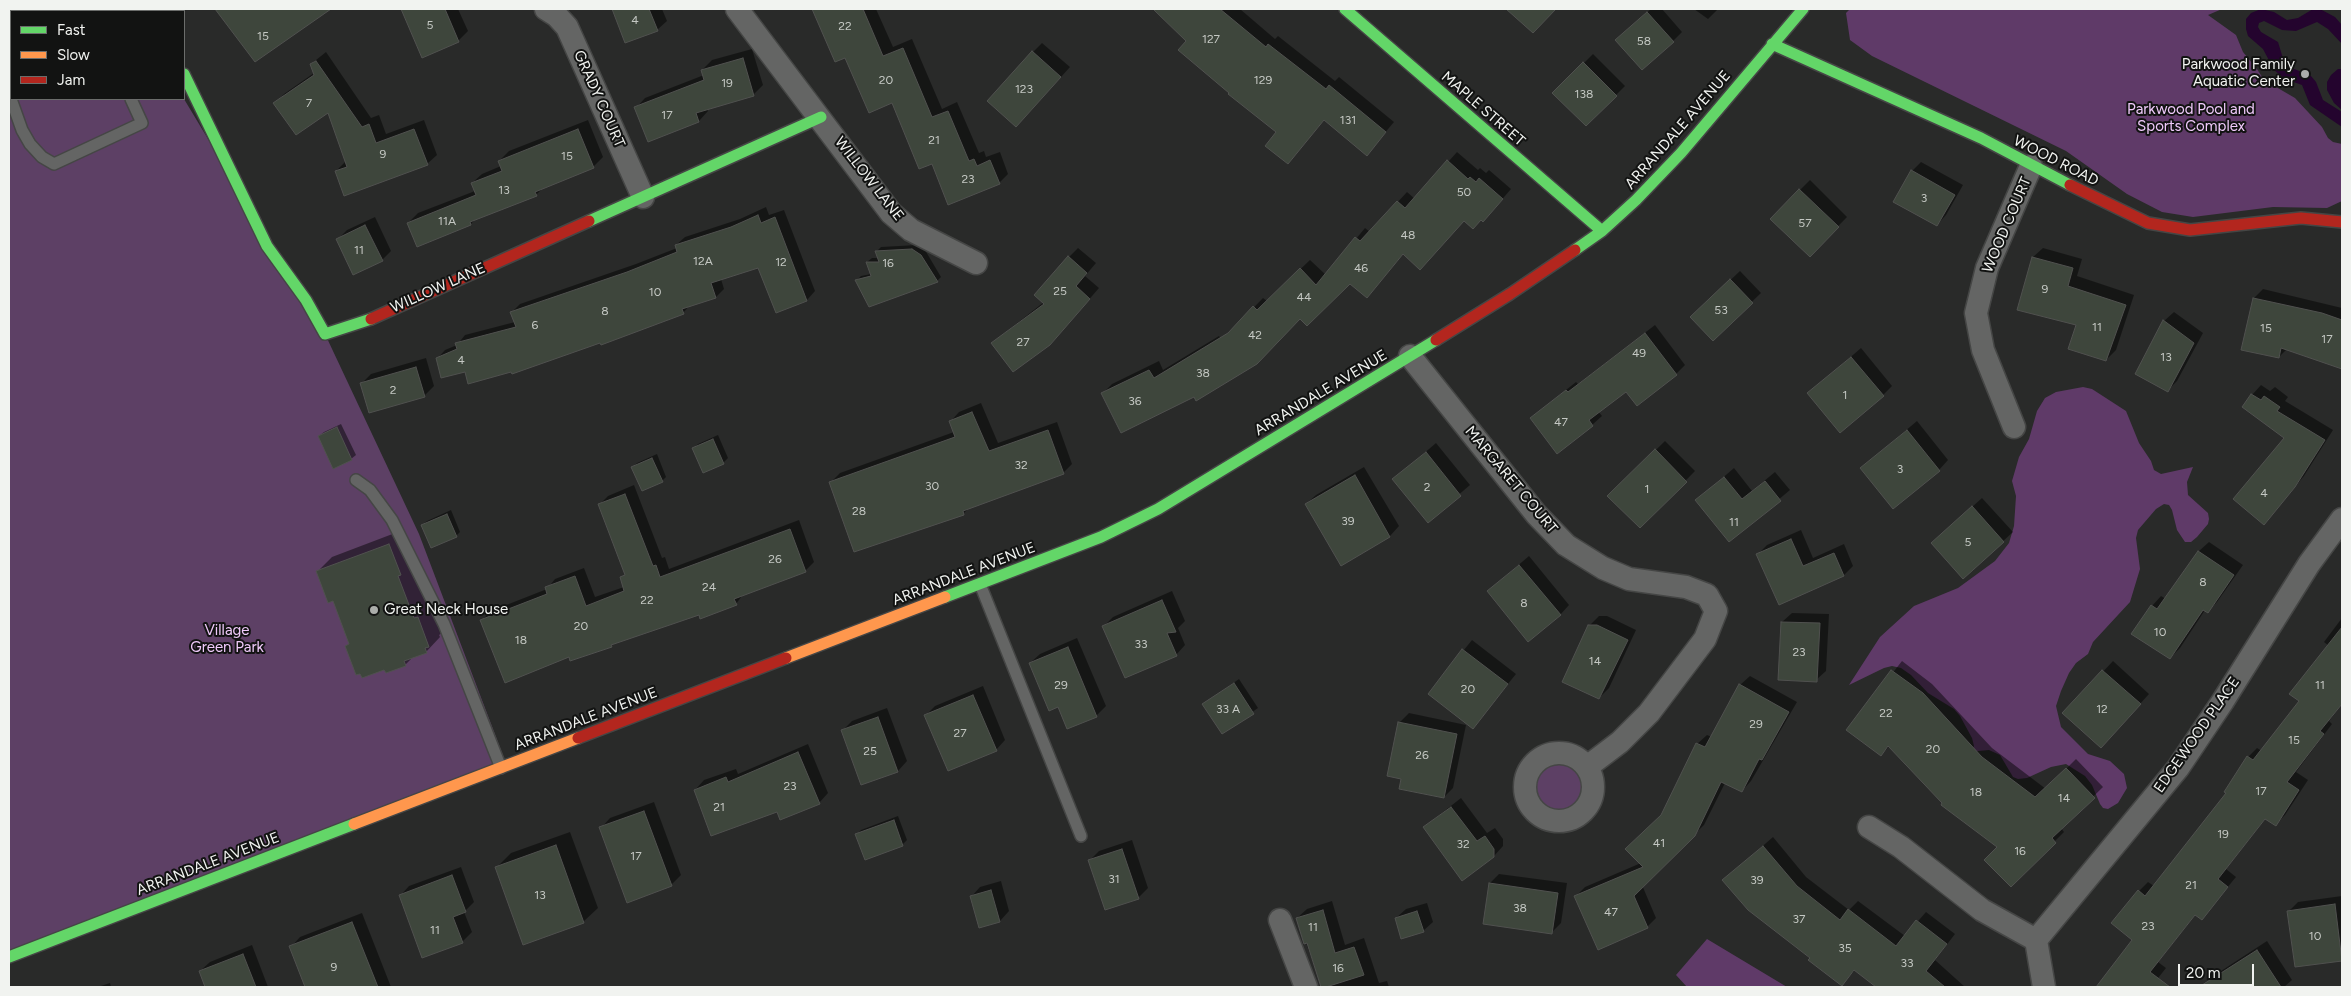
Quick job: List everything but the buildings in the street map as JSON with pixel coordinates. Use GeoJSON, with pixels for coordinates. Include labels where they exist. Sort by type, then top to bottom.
{"type":"FeatureCollection","features":[{"type":"Feature","properties":{"kind":"street","name":"GRADY COURT"},"geometry":{"type":"LineString","coordinates":[[546,9],[557,16],[567,27],[643,197]]}},
{"type":"Feature","properties":{"kind":"street","name":"WILLOW LANE"},"geometry":{"type":"LineString","coordinates":[[737,9],[821,117],[891,213],[911,230],[976,263]]}},
{"type":"Feature","properties":{"kind":"street","name":"MAPLE STREET"},"geometry":{"type":"LineString","coordinates":[[1345,9],[1602,231]]}},
{"type":"Feature","properties":{"kind":"street","name":"ARRANDALE AVENUE"},"geometry":{"type":"LineString","coordinates":[[9,957],[1102,537],[1158,509],[1510,294],[1602,231],[1636,200],[1681,153],[1803,9]]}},
{"type":"Feature","properties":{"kind":"street","name":"WOOD ROAD"},"geometry":{"type":"LineString","coordinates":[[1772,44],[1981,138],[2031,166],[2148,224],[2190,230],[2301,218],[2342,222]]}},
{"type":"Feature","properties":{"kind":"street","name":"WILLOW LANE"},"geometry":{"type":"LineString","coordinates":[[185,76],[267,246],[306,300],[325,334],[372,318],[821,117]]}},
{"type":"Feature","properties":{"kind":"street","name":"WOOD COURT"},"geometry":{"type":"LineString","coordinates":[[2014,427],[1983,350],[1976,314],[1987,268],[2031,166]]}},
{"type":"Feature","properties":{"kind":"street","name":"MARGARET COURT"},"geometry":{"type":"LineString","coordinates":[[1410,356],[1536,514],[1566,545],[1603,568],[1629,579],[1686,588],[1708,595],[1716,611],[1705,639],[1649,714],[1620,742],[1587,767]]}},
{"type":"Feature","properties":{"kind":"street","name":"EDGEWOOD PLACE"},"geometry":{"type":"LineString","coordinates":[[2036,940],[2178,768],[2224,701],[2309,564],[2342,519]]}},
{"type":"Feature","properties":{"kind":"street"},"geometry":{"type":"LineString","coordinates":[[1869,827],[1901,848],[1982,910],[2036,940],[2044,987]]}},
{"type":"Feature","properties":{"kind":"street"},"geometry":{"type":"LineString","coordinates":[[1280,920],[1306,987]]}},
{"type":"Feature","properties":{"kind":"lane"},"geometry":{"type":"LineString","coordinates":[[12,100],[22,130],[30,144],[42,156],[54,164],[142,123],[131,100]]}},
{"type":"Feature","properties":{"kind":"lane"},"geometry":{"type":"LineString","coordinates":[[356,480],[370,490],[392,520],[414,563],[444,624],[501,768]]}},
{"type":"Feature","properties":{"kind":"lane"},"geometry":{"type":"LineString","coordinates":[[980,584],[1081,836]]}},
{"type":"Feature","properties":{"kind":"green space","name":"Village Green Park"},"geometry":{"type":"Polygon","coordinates":[[[9,9],[152,9],[10,10],[10,100],[185,100],[325,334],[419,534],[507,766],[9,956],[9,9]]]}},
{"type":"Feature","properties":{"kind":"green space","name":"Parkwood Pool and Sports Complex"},"geometry":{"type":"Polygon","coordinates":[[[1850,9],[2222,9],[2208,15],[2236,35],[2243,52],[2264,80],[2295,98],[2322,127],[2328,138],[2333,142],[2342,144],[2342,201],[2327,208],[2273,207],[2193,217],[2162,212],[2127,194],[2066,151],[1872,56],[1850,40],[1846,13],[1850,9]]]}},
{"type":"Feature","properties":{"kind":"green space"},"geometry":{"type":"Polygon","coordinates":[[[2083,387],[2092,389],[2126,411],[2139,443],[2151,461],[2154,470],[2161,474],[2193,467],[2187,482],[2188,495],[2208,513],[2209,519],[2208,524],[2197,537],[2191,542],[2185,542],[2177,530],[2169,505],[2164,504],[2156,509],[2138,530],[2136,538],[2140,569],[2130,602],[2093,642],[2088,654],[2076,663],[2061,691],[2056,706],[2061,727],[2088,754],[2110,761],[2124,774],[2127,788],[2118,803],[2108,809],[2103,808],[2100,804],[2092,785],[2085,776],[2066,764],[2051,767],[2027,778],[2018,779],[2013,777],[2000,755],[1989,750],[1978,751],[1970,755],[1974,746],[1972,738],[1960,716],[1954,709],[1928,693],[1911,675],[1901,668],[1892,666],[1884,668],[1849,685],[1880,637],[1914,606],[1958,588],[1995,561],[2009,543],[2014,526],[2016,496],[2012,481],[2019,457],[2029,439],[2037,411],[2045,398],[2056,392],[2083,387]]]}},
{"type":"Feature","properties":{"kind":"green space"},"geometry":{"type":"Polygon","coordinates":[[[1554,760],[1564,760],[1574,764],[1582,772],[1586,787],[1582,802],[1574,810],[1564,814],[1554,814],[1544,810],[1536,802],[1532,792],[1532,782],[1536,772],[1544,764],[1554,760]]]}},
{"type":"Feature","properties":{"kind":"green space"},"geometry":{"type":"Polygon","coordinates":[[[1707,939],[1787,987],[1687,987],[1676,975],[1707,939]]]}},
{"type":"Feature","properties":{"kind":"shaded area"},"geometry":{"type":"Polygon","coordinates":[[[2261,9],[2274,12],[2287,20],[2298,18],[2313,9],[2320,9],[2335,17],[2342,25],[2342,44],[2328,29],[2317,22],[2296,31],[2282,30],[2264,21],[2259,23],[2258,27],[2261,32],[2278,42],[2285,65],[2311,76],[2316,82],[2323,100],[2342,112],[2342,127],[2310,105],[2302,85],[2285,79],[2274,70],[2263,49],[2248,36],[2246,19],[2251,13],[2261,9]]]}},
{"type":"Feature","properties":{"kind":"shaded area"},"geometry":{"type":"Polygon","coordinates":[[[2338,69],[2342,69],[2342,110],[2334,103],[2327,90],[2327,82],[2338,69]]]}},
{"type":"Feature","properties":{"kind":"traffic: fast"},"geometry":{"type":"LineString","coordinates":[[1345,9],[1602,231]]}},
{"type":"Feature","properties":{"kind":"traffic: fast"},"geometry":{"type":"LineString","coordinates":[[1575,250],[1602,231],[1636,200],[1681,153],[1803,9]]}},
{"type":"Feature","properties":{"kind":"traffic: fast"},"geometry":{"type":"LineString","coordinates":[[1772,44],[1981,138],[2070,185]]}},
{"type":"Feature","properties":{"kind":"traffic: fast"},"geometry":{"type":"LineString","coordinates":[[185,76],[267,246],[306,300],[325,334],[371,319]]}},
{"type":"Feature","properties":{"kind":"traffic: fast"},"geometry":{"type":"LineString","coordinates":[[589,221],[821,117]]}},
{"type":"Feature","properties":{"kind":"traffic: fast"},"geometry":{"type":"LineString","coordinates":[[945,597],[1101,537],[1158,509],[1436,340]]}},
{"type":"Feature","properties":{"kind":"traffic: fast"},"geometry":{"type":"LineString","coordinates":[[9,957],[354,824]]}},
{"type":"Feature","properties":{"kind":"traffic: slow"},"geometry":{"type":"LineString","coordinates":[[786,658],[945,597]]}},
{"type":"Feature","properties":{"kind":"traffic: slow"},"geometry":{"type":"LineString","coordinates":[[354,824],[578,738]]}},
{"type":"Feature","properties":{"kind":"traffic: jam"},"geometry":{"type":"LineString","coordinates":[[2070,185],[2148,223],[2190,230],[2301,218],[2342,222]]}},
{"type":"Feature","properties":{"kind":"traffic: jam"},"geometry":{"type":"LineString","coordinates":[[371,319],[589,221]]}},
{"type":"Feature","properties":{"kind":"traffic: jam"},"geometry":{"type":"LineString","coordinates":[[1436,340],[1510,294],[1575,250]]}},
{"type":"Feature","properties":{"kind":"traffic: jam"},"geometry":{"type":"LineString","coordinates":[[578,738],[786,658]]}},
{"type":"Feature","properties":{"kind":"place","name":"Parkwood Family Aquatic Center"},"geometry":{"type":"Point","coordinates":[2305,74]}},
{"type":"Feature","properties":{"kind":"place","name":"Great Neck House"},"geometry":{"type":"Point","coordinates":[374,610]}}]}
